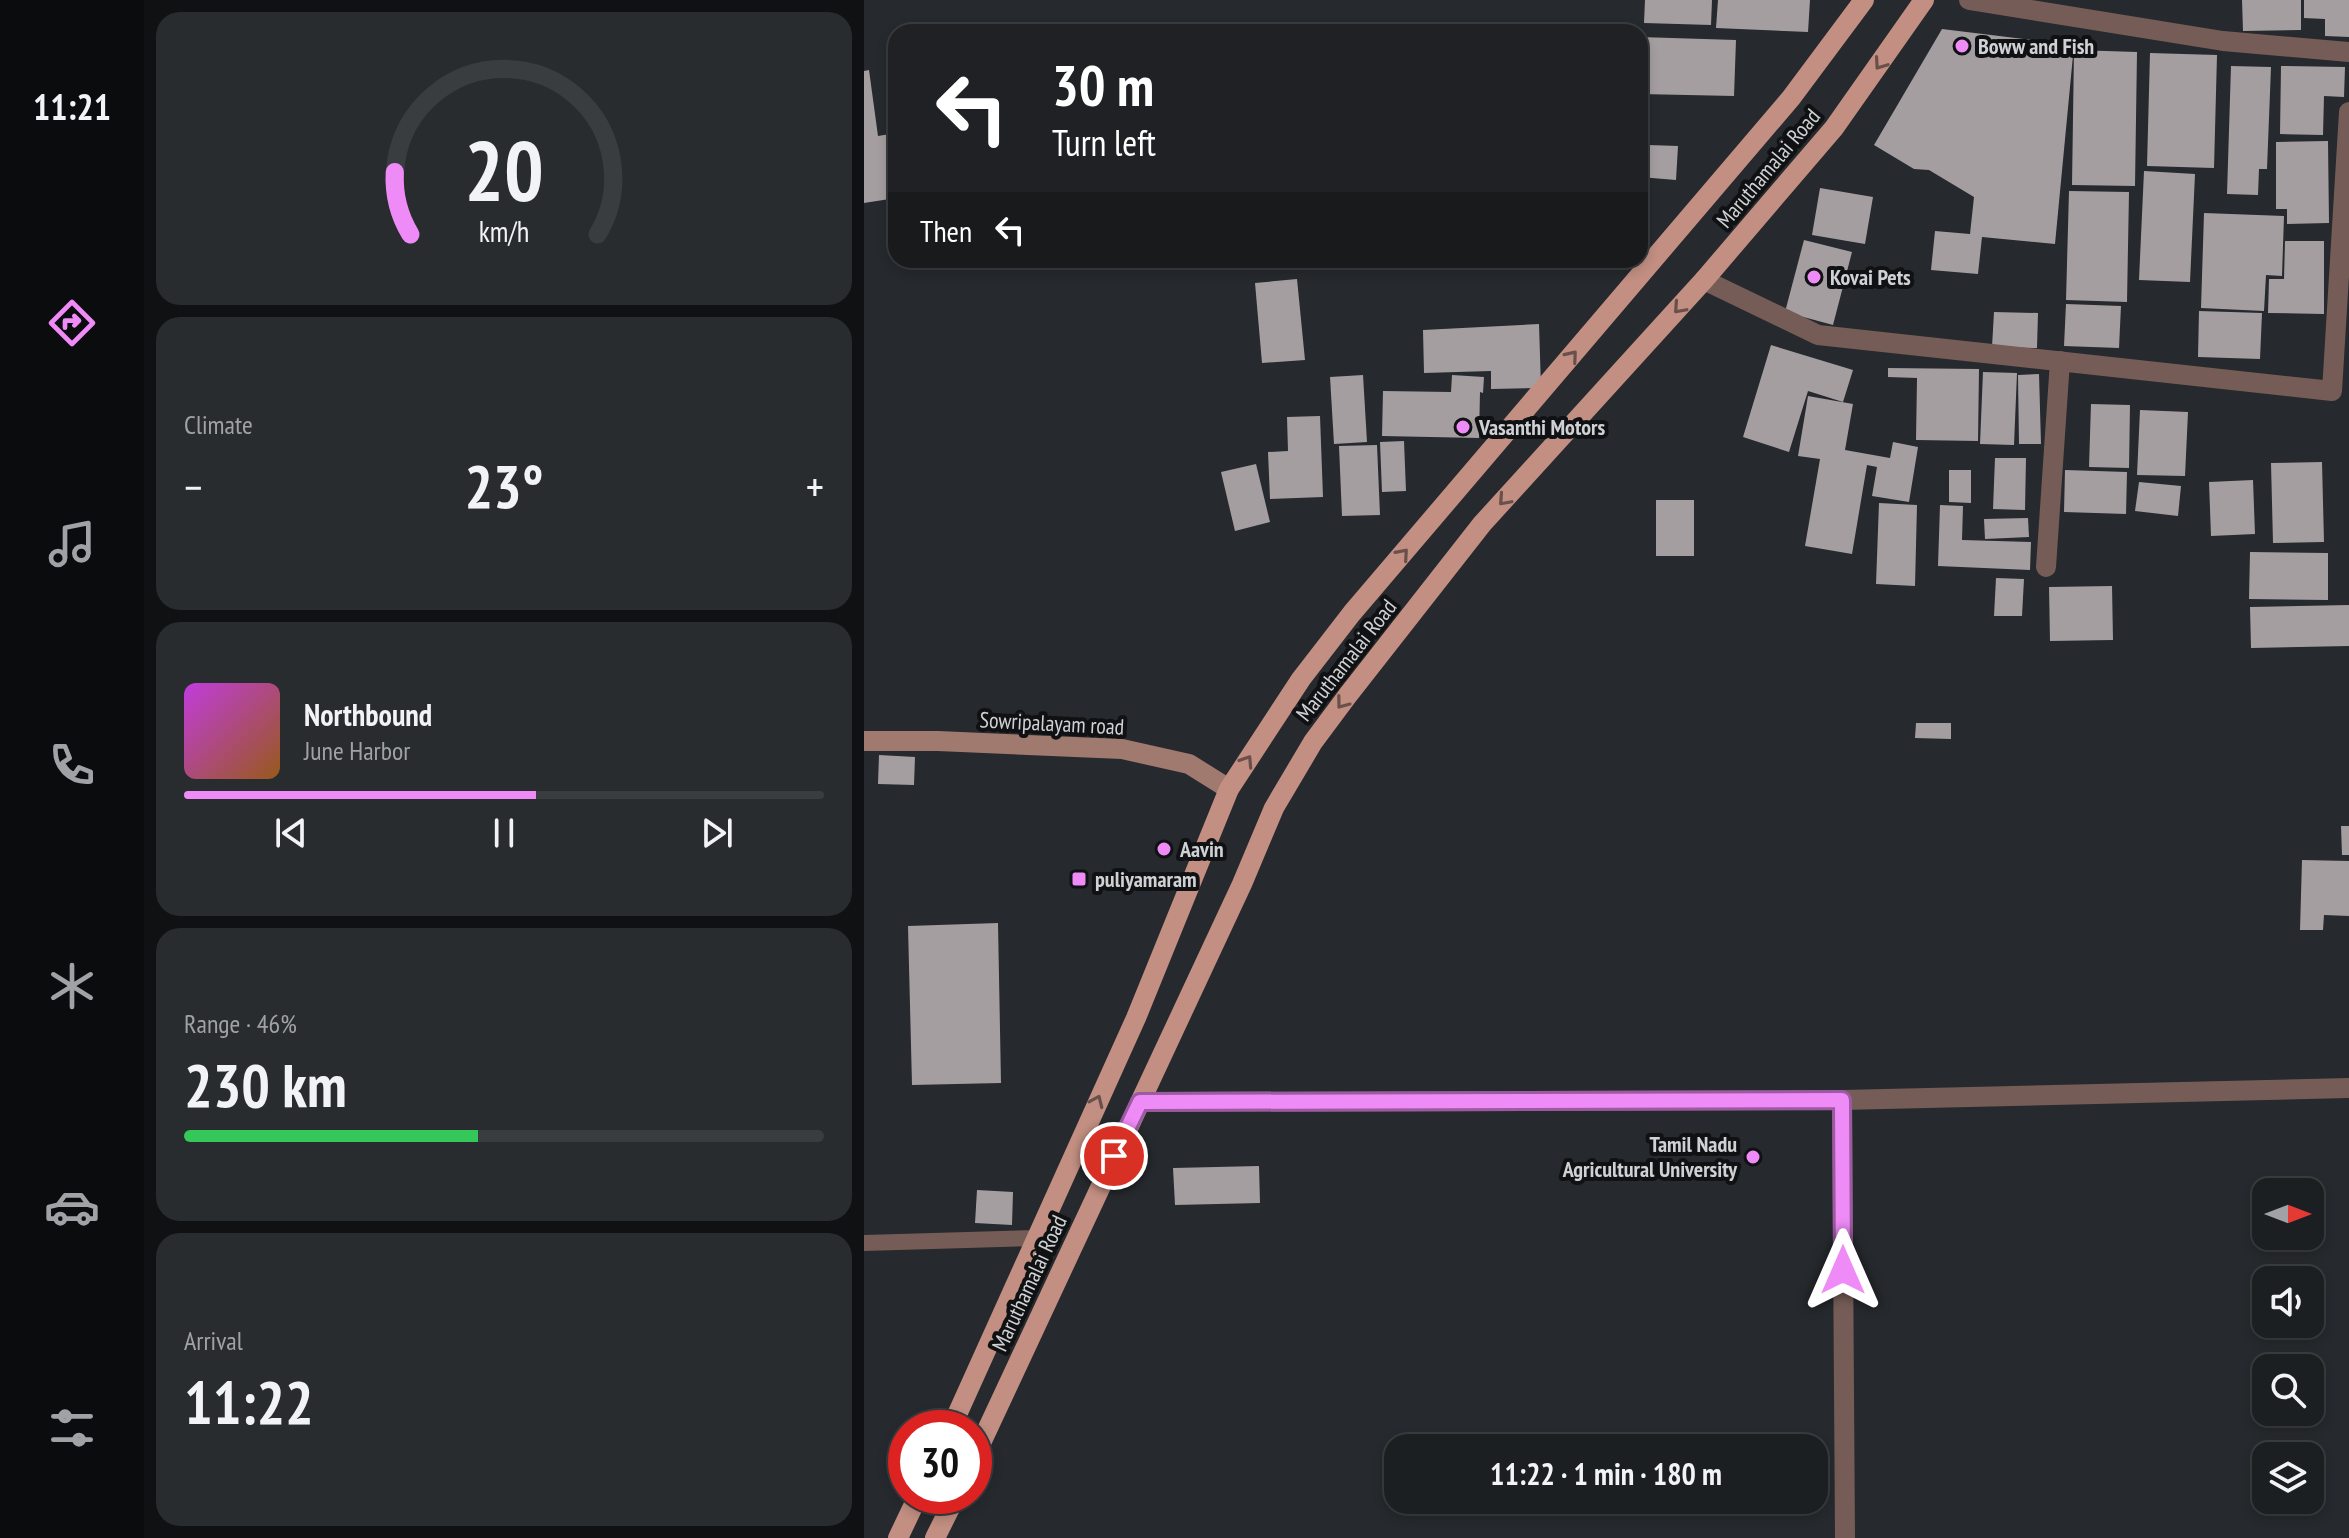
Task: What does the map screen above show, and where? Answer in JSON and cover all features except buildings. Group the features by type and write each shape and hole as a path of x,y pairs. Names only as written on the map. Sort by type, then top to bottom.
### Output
{"main road":[{"name":"Maruthamalai Road","path":"1648,266 1791,98 1864,0"},
{"name":"Maruthamalai Road","path":"992,1419 1242,884 1274,808 1313,742 1482,524 1704,280 1834,128 1924,0"},
{"name":"Maruthamalai Road","path":"959,1410 1136,1018 1229,789 1301,679 1352,613 1646,268"},
{"path":"898,1538 909,1514"},
{"path":"935,1538 947,1514"}],"street":[{"path":"1969,0 2223,41 2349,52"},
{"path":"1704,280 1818,335 2332,391 2349,112"},
{"path":"2046,567 2060,361"},
{"name":"Sowripalayam road","path":"864,741 1122,749 1189,764 1229,789"},
{"path":"1140,1102 1842,1100 2349,1088"},
{"path":"1842,1100 1845,1538"}],"lane":[{"path":"864,1243 1037,1238"}],"place":[{"name":"Boww and Fish","path":"1962,46"},
{"name":"Kovai Pets","path":"1814,277"},
{"name":"Vasanthi Motors","path":"1463,427"},
{"name":"Aavin","path":"1164,849"},
{"name":"puliyamaram","path":"1079,879"},
{"name":"Tamil Nadu Agricultural University","path":"1753,1157"}],"route":[{"path":"1114,1156 1140,1102 1842,1100 1843,1270"}]}
